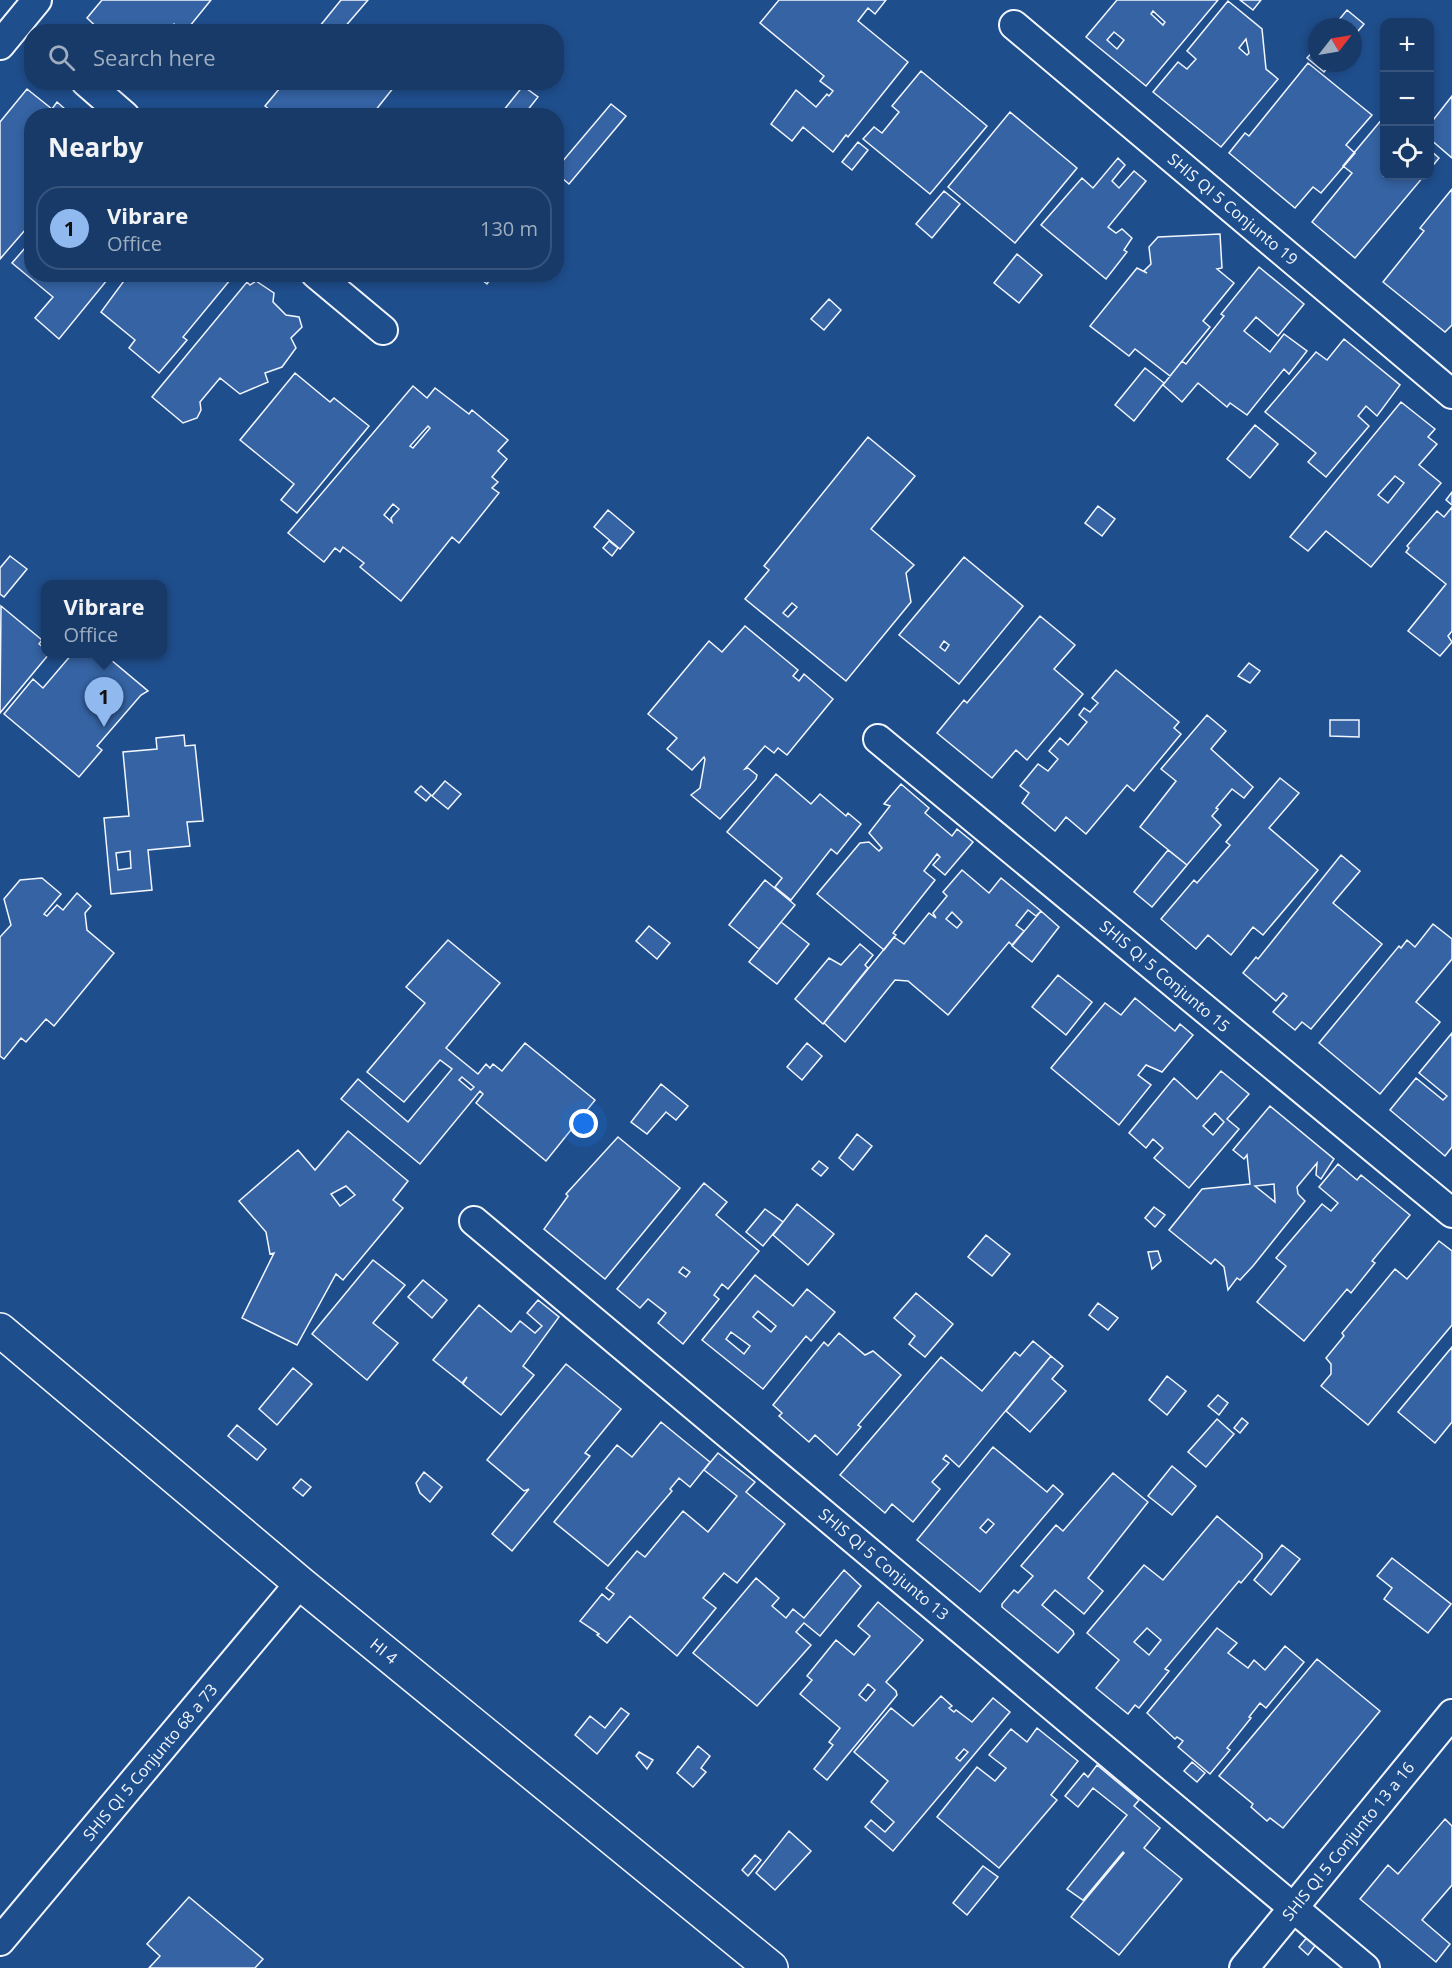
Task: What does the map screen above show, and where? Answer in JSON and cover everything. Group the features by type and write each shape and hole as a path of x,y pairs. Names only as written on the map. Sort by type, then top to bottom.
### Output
{"street":[{"path":"16,36 37,0"},
{"name":"SHIS QI 5 Conjunto 19","path":"1014,25 1452,394"},
{"path":"95,90 116,108"},
{"path":"326,282 383,330"},
{"name":"SHIS QI 5 Conjunto 15","path":"878,739 1452,1213"},
{"name":"SHIS QI 5 Conjunto 13","path":"474,1221 1365,1968"},
{"name":"HI 4","path":"0,1330 300,1583 771,1968"},
{"name":"SHIS QI 5 Conjunto 68 a 73","path":"0,1941 300,1583"},
{"name":"SHIS QI 5 Conjunto 13 a 16","path":"1244,1968 1452,1714"}],"building":[{"path":"102,0 211,0 192,24 93,24 87,18"},
{"path":"341,0 368,0 347,24 322,24"},
{"path":"779,0 886,0 875,14 868,8 858,21 908,62 848,137 846,135 833,152 803,127 792,141 771,124 796,90 816,107 827,94 829,96 833,91 820,81 824,76 760,23"},
{"path":"1117,0 1218,0 1146,86 1086,37","holes":["1153,11 1165,22 1163,25 1151,14","1114,32 1124,40 1117,49 1107,40"]},
{"path":"1240,0 1261,0 1253,10"},
{"path":"1228,1 1262,29 1266,69 1278,79 1221,147 1153,92 1178,62 1187,69 1196,59 1187,51","holes":["1246,39 1249,53 1247,55 1239,48"]},
{"path":"1347,10 1357,18 1340,18"},
{"path":"1308,63 1308,72 1319,72 1372,115 1346,145 1355,153 1321,193 1313,187 1295,208 1229,153 1245,133 1249,136"},
{"path":"921,71 987,126 930,194 863,139 874,127 882,133 899,112 892,106"},
{"path":"26,90 51,108 24,108 24,231 0,259 0,122"},
{"path":"278,90 392,90 377,108 268,108 265,106"},
{"path":"520,90 528,90 538,97 529,108 505,108"},
{"path":"1452,96 1452,158 1434,142 1434,119"},
{"path":"57,102 64,108 53,108"},
{"path":"611,104 626,116 569,184 564,180 564,160"},
{"path":"1010,112 1077,168 1015,243 948,187"},
{"path":"1380,122 1380,180 1421,180 1355,258 1312,222 1352,173 1343,166"},
{"path":"858,142 868,150 852,170 842,162"},
{"path":"1434,154 1439,158 1434,164"},
{"path":"1118,158 1125,165 1112,181 1119,188 1134,171 1146,181 1108,227 1116,233 1122,229 1132,238 1124,250 1127,252 1106,279 1041,225 1082,178 1093,188"},
{"path":"1452,189 1452,325 1445,332 1383,282 1424,231 1420,228"},
{"path":"944,191 960,204 932,238 916,224"},
{"path":"1220,234 1222,268 1217,269 1234,283 1203,321 1210,327 1170,376 1135,349 1129,356 1090,326 1137,268 1147,273 1144,271 1151,264 1149,247 1158,237"},
{"path":"24,249 24,273 12,263"},
{"path":"1017,254 1042,275 1019,303 994,283"},
{"path":"1259,267 1304,304 1278,336 1256,317 1244,331 1270,352 1284,334 1307,351 1289,374 1284,369 1247,415 1230,403 1227,407 1198,383 1182,402 1163,385 1182,361 1186,364 1224,316 1221,314"},
{"path":"35,282 105,282 59,339 35,318 53,297"},
{"path":"123,282 228,282 183,337 187,340 159,373 129,348 135,340 101,312"},
{"path":"247,282 250,285 258,282 274,293 273,302 286,315 299,317 302,327 291,338 296,348 282,367 265,373 268,382 240,394 220,378 200,402 201,410 197,418 183,423 152,397"},
{"path":"829,299 841,310 824,330 811,319"},
{"path":"1344,339 1400,385 1377,416 1366,406 1358,416 1369,426 1326,477 1308,462 1316,453 1265,412 1316,352 1327,360"},
{"path":"1145,368 1164,383 1134,421 1115,405"},
{"path":"295,373 330,402 334,398 369,426 297,513 281,500 294,484 240,440"},
{"path":"413,386 427,398 435,388 469,414 472,410 508,440 498,451 507,459 492,477 498,482 492,488 499,493 459,543 452,537 401,601 360,567 364,563 343,547 340,552 335,548 324,562 288,533","holes":["428,426 430,428 413,448 410,446","393,504 399,509 391,518 392,522 384,515"]},
{"path":"1401,402 1435,429 1428,437 1437,444 1419,465 1441,483 1371,567 1326,531 1308,551 1290,537","holes":["1395,476 1404,483 1388,503 1378,495"]},
{"path":"1255,425 1278,444 1250,478 1227,459"},
{"path":"868,437 915,476 871,529 914,565 906,573 911,602 846,681 745,599 769,570 764,566","holes":["792,603 797,607 788,617 783,613"]},
{"path":"1452,492 1452,505 1446,500"},
{"path":"1098,506 1115,519 1102,536 1085,523"},
{"path":"1452,507 1452,631 1448,636 1452,642 1440,656 1408,631 1446,584 1406,552 1409,548 1407,546 1437,511 1444,517"},
{"path":"608,510 634,532 620,549 594,527"},
{"path":"609,541 618,548 612,556 603,548"},
{"path":"10,556 27,569 4,597 0,594 0,568"},
{"path":"964,557 1023,606 959,684 899,635","holes":["944,641 949,645 945,651 940,647"]},
{"path":"1,606 41,639 39,644 41,658 46,658 0,713"},
{"path":"1040,616 1075,645 1054,669 1083,694 1027,760 1016,750 992,778 937,733 964,700 967,703"},
{"path":"745,626 798,670 793,676 799,681 804,674 833,699 787,755 778,748 774,753 765,746 745,769 748,768 757,775 756,779 720,819 691,795 700,788 704,757 692,770 667,749 677,738 648,714 709,641 722,652"},
{"path":"69,658 110,658 148,691 141,695 97,746 102,750 79,777 4,714 33,679 43,688"},
{"path":"1249,663 1260,671 1250,683 1238,676"},
{"path":"1116,670 1179,722 1174,728 1181,734 1134,791 1127,785 1086,834 1066,817 1055,831 1022,803 1029,793 1020,786 1038,764 1048,771 1058,759 1049,751 1060,738 1068,745 1087,722 1079,715 1084,708 1090,712 1098,703 1092,698"},
{"path":"1207,715 1226,731 1211,749 1253,787 1244,798 1232,789 1212,816 1221,825 1187,865 1140,827 1176,781 1161,769"},
{"path":"1330,720 1359,720 1359,737 1330,736"},
{"path":"184,735 185,746 195,745 203,821 187,822 190,846 148,850 152,890 111,894 104,818 129,816 123,752 157,749 156,738","holes":["130,851 131,868 118,870 116,853"]},
{"path":"776,774 811,804 820,794 846,816 848,813 861,824 837,854 831,849 791,900 775,887 782,878 727,832"},
{"path":"1280,778 1299,793 1269,828 1318,870 1263,935 1253,927 1231,955 1208,935 1196,949 1161,919 1194,880 1197,883 1230,845 1226,842"},
{"path":"445,781 461,794 448,809 432,796"},
{"path":"901,784 929,808 925,813 952,836 957,829 973,842 945,875 933,865 940,857 937,854 924,871 935,880 893,933 896,935 884,950 817,894 860,843 869,842 879,851 882,848 869,833 890,806 884,804"},
{"path":"421,786 431,795 426,801 415,792"},
{"path":"1168,850 1187,865 1152,907 1134,892"},
{"path":"1341,855 1360,871 1333,903 1382,944 1311,1029 1302,1022 1295,1030 1273,1012 1287,996 1283,993 1276,1001 1243,973 1256,957 1258,959"},
{"path":"962,870 989,893 1001,878 1041,911 1036,916 1028,910 1016,925 1024,931 1012,945 1009,942 948,1015 908,981 895,980 845,1042 824,1023 894,937 904,944 929,913 936,918 933,913 947,896 943,892","holes":["952,912 962,922 957,928 946,919"]},
{"path":"42,878 61,894 44,914 47,916 57,905 63,910 77,893 91,906 85,913 87,930 114,953 54,1026 46,1019 26,1042 21,1038 4,1059 0,1056 0,937 11,925 4,899 20,880"},
{"path":"765,880 795,905 759,949 729,925"},
{"path":"1041,911 1059,927 1032,962 1012,946"},
{"path":"781,922 809,944 777,984 749,962"},
{"path":"1433,924 1452,939 1452,959 1416,1002 1440,1022 1380,1094 1319,1043 1399,946 1401,948 1407,940 1415,947"},
{"path":"649,926 670,943 657,959 636,941"},
{"path":"448,940 500,983 446,1048 478,1074 486,1064 490,1068 493,1064 502,1071 525,1043 595,1100 546,1161 476,1103 483,1094 480,1091 420,1164 341,1099 358,1079 408,1122 452,1069 440,1060 404,1102 367,1072 425,1003 406,987","holes":["462,1077 474,1087 471,1090 459,1080"]},
{"path":"860,944 873,955 865,965 868,968 823,1024 795,999 829,958 841,965"},
{"path":"1058,975 1092,1002 1066,1035 1032,1007"},
{"path":"1135,998 1175,1031 1180,1024 1193,1035 1162,1072 1146,1065 1138,1075 1151,1085 1119,1125 1051,1068 1105,1003 1121,1015"},
{"path":"1452,1033 1452,1147 1445,1156 1390,1110 1416,1078 1443,1100 1447,1096 1419,1073"},
{"path":"807,1043 822,1056 802,1080 787,1067"},
{"path":"1221,1071 1249,1094 1227,1119 1239,1129 1189,1188 1154,1158 1163,1148 1153,1139 1146,1148 1129,1133 1174,1078 1197,1099","holes":["1215,1113 1224,1122 1213,1135 1203,1126"]},
{"path":"661,1084 688,1106 676,1120 666,1112 647,1134 631,1122"},
{"path":"1270,1106 1334,1159 1321,1179 1316,1175 1317,1163 1297,1187 1298,1194 1305,1201 1253,1266 1240,1280 1237,1278 1228,1290 1224,1267 1215,1259 1211,1264 1169,1230 1202,1189 1250,1184 1247,1155 1244,1159 1233,1150","holes":["1274,1184 1275,1202 1255,1186"]},
{"path":"348,1131 408,1181 393,1200 403,1208 343,1280 336,1274 297,1345 242,1318 274,1253 270,1254 266,1232 239,1201 298,1150 315,1170","holes":["346,1186 355,1195 340,1206 331,1194"]},
{"path":"857,1134 872,1146 853,1170 839,1158"},
{"path":"618,1137 680,1188 605,1279 544,1229 568,1196 566,1194"},
{"path":"819,1161 828,1168 821,1176 812,1169"},
{"path":"1338,1164 1357,1180 1361,1175 1410,1215 1372,1261 1375,1263 1351,1293 1347,1289 1304,1341 1257,1302 1286,1266 1276,1258 1322,1204 1331,1211 1338,1203 1319,1187"},
{"path":"704,1183 727,1202 716,1215 759,1251 728,1289 722,1284 714,1295 719,1299 683,1344 658,1323 666,1313 648,1299 640,1308 617,1289","holes":["683,1267 690,1272 686,1277 679,1272"]},
{"path":"797,1204 834,1234 808,1265 773,1235"},
{"path":"1154,1207 1165,1215 1155,1227 1145,1218"},
{"path":"765,1209 783,1222 763,1246 746,1232"},
{"path":"986,1235 1010,1254 992,1276 968,1257"},
{"path":"1439,1241 1452,1251 1452,1325 1368,1425 1321,1386 1331,1374 1331,1364 1326,1358 1344,1336 1342,1333 1395,1269 1407,1279"},
{"path":"1158,1251 1161,1261 1152,1269 1148,1252"},
{"path":"373,1260 405,1285 373,1323 398,1343 367,1380 312,1334"},
{"path":"755,1275 793,1306 807,1289 835,1312 811,1341 806,1336 763,1389 702,1340","holes":["758,1311 776,1326 771,1332 753,1317","731,1332 750,1346 744,1354 726,1339"]},
{"path":"423,1280 447,1300 432,1318 408,1297"},
{"path":"916,1293 953,1324 925,1357 909,1344 915,1336 894,1318"},
{"path":"538,1300 559,1317 523,1366 534,1375 501,1415 463,1384 467,1377 462,1383 433,1360 479,1305 511,1332 520,1321 535,1333 542,1326 527,1313"},
{"path":"1098,1303 1118,1318 1108,1330 1089,1315"},
{"path":"839,1333 865,1355 873,1351 901,1375 858,1425 861,1427 837,1455 815,1435 809,1442 779,1416 782,1413 773,1405 824,1342 828,1346"},
{"path":"1033,1341 1051,1356 959,1467 946,1455 943,1459 949,1463 932,1482 940,1489 913,1522 892,1504 885,1513 840,1475 941,1357 982,1391 1015,1352 1020,1356"},
{"path":"1452,1347 1452,1422 1435,1443 1398,1412"},
{"path":"1051,1356 1063,1366 1052,1379 1066,1391 1030,1432 1006,1411"},
{"path":"566,1364 621,1409 585,1453 590,1456 512,1551 492,1534 529,1489 524,1491 487,1460"},
{"path":"293,1368 312,1384 277,1425 259,1409"},
{"path":"1167,1376 1186,1391 1167,1415 1149,1400"},
{"path":"1218,1395 1228,1403 1219,1415 1208,1406"},
{"path":"1242,1418 1248,1423 1240,1433 1234,1428"},
{"path":"1217,1419 1234,1434 1206,1467 1188,1452"},
{"path":"661,1422 710,1462 690,1487 679,1478 670,1489 672,1491 608,1566 554,1522 617,1445 632,1457"},
{"path":"237,1425 266,1449 257,1460 228,1436"},
{"path":"993,1447 1047,1492 1053,1485 1063,1494 980,1592 917,1540","holes":["988,1519 994,1524 986,1533 980,1528"]},
{"path":"718,1453 755,1482 746,1492 785,1524 737,1583 724,1573 703,1598 716,1608 677,1656 630,1616 607,1643 597,1635 599,1634 580,1621 602,1594 609,1600 614,1594 606,1588 637,1551 645,1557 683,1511 708,1532 737,1496 704,1470"},
{"path":"1172,1466 1196,1486 1172,1515 1148,1496"},
{"path":"424,1472 442,1487 430,1502 420,1493 416,1483"},
{"path":"1113,1473 1148,1502 1088,1578 1103,1591 1084,1614 1055,1590 1042,1605 1074,1634 1058,1653 1002,1607 1002,1604 1014,1590 1018,1593 1033,1576 1021,1566 1056,1525 1063,1531"},
{"path":"301,1479 311,1487 303,1496 293,1488"},
{"path":"1217,1516 1262,1554 1262,1558 1241,1583 1239,1581 1165,1669 1169,1671 1139,1708 1135,1705 1128,1714 1096,1688 1119,1660 1087,1633 1144,1565 1163,1580","holes":["1147,1628 1161,1640 1149,1655 1134,1642"]},
{"path":"1282,1545 1300,1559 1271,1595 1254,1580"},
{"path":"1392,1558 1451,1604 1428,1633 1384,1599 1392,1588 1377,1576"},
{"path":"844,1570 861,1586 820,1636 804,1623 796,1632 811,1645 757,1706 693,1653 756,1578 779,1598 772,1606 786,1618 793,1609 804,1618"},
{"path":"878,1602 923,1640 886,1682 896,1691 897,1695 827,1780 814,1769 833,1745 829,1742 840,1728 800,1694 812,1680 807,1676 836,1640 854,1655 870,1636 858,1626","holes":["868,1684 875,1690 866,1701 859,1695"]},
{"path":"1217,1628 1237,1643 1228,1653 1248,1668 1254,1660 1265,1670 1285,1646 1304,1662 1266,1708 1260,1703 1227,1748 1230,1750 1210,1774 1178,1747 1183,1741 1177,1737 1175,1739 1147,1713"},
{"path":"1317,1659 1380,1711 1283,1828 1270,1818 1267,1821 1251,1807 1253,1804 1219,1776"},
{"path":"941,1696 952,1706 949,1708 954,1712 956,1710 972,1722 993,1698 1010,1712 893,1851 865,1827 871,1820 885,1832 894,1822 871,1802 888,1781 854,1752 891,1708 913,1726","holes":["964,1749 968,1752 960,1761 956,1758"]},
{"path":"621,1708 629,1714 597,1754 575,1735 590,1716 605,1728"},
{"path":"1037,1728 1078,1761 1051,1795 1057,1800 999,1868 937,1817 977,1767 995,1781 1006,1768 989,1755 1011,1729 1027,1742"},
{"path":"698,1746 710,1756 701,1768 706,1772 693,1787 677,1773"},
{"path":"639,1752 653,1760 647,1769 636,1756"},
{"path":"1192,1762 1205,1773 1197,1782 1184,1771"},
{"path":"1097,1765 1139,1800 1134,1806 1160,1828 1144,1848 1182,1879 1119,1955 1071,1917 1084,1901 1067,1889 1127,1815 1093,1788 1078,1807 1065,1796 1084,1773 1088,1777","holes":["1123,1852 1124,1853 1085,1900"]},
{"path":"1445,1819 1452,1826 1452,1885 1422,1920 1450,1944 1436,1962 1360,1899 1388,1865 1398,1874"},
{"path":"789,1831 811,1851 775,1890 756,1873"},
{"path":"755,1855 761,1860 748,1876 742,1870"},
{"path":"983,1866 998,1877 967,1915 953,1903"},
{"path":"189,1897 263,1959 255,1968 149,1968 160,1956 147,1944"},
{"path":"1309,1935 1318,1942 1308,1955 1299,1947"}],"place":[{"name":"Vibrare","path":"104,727"}]}
